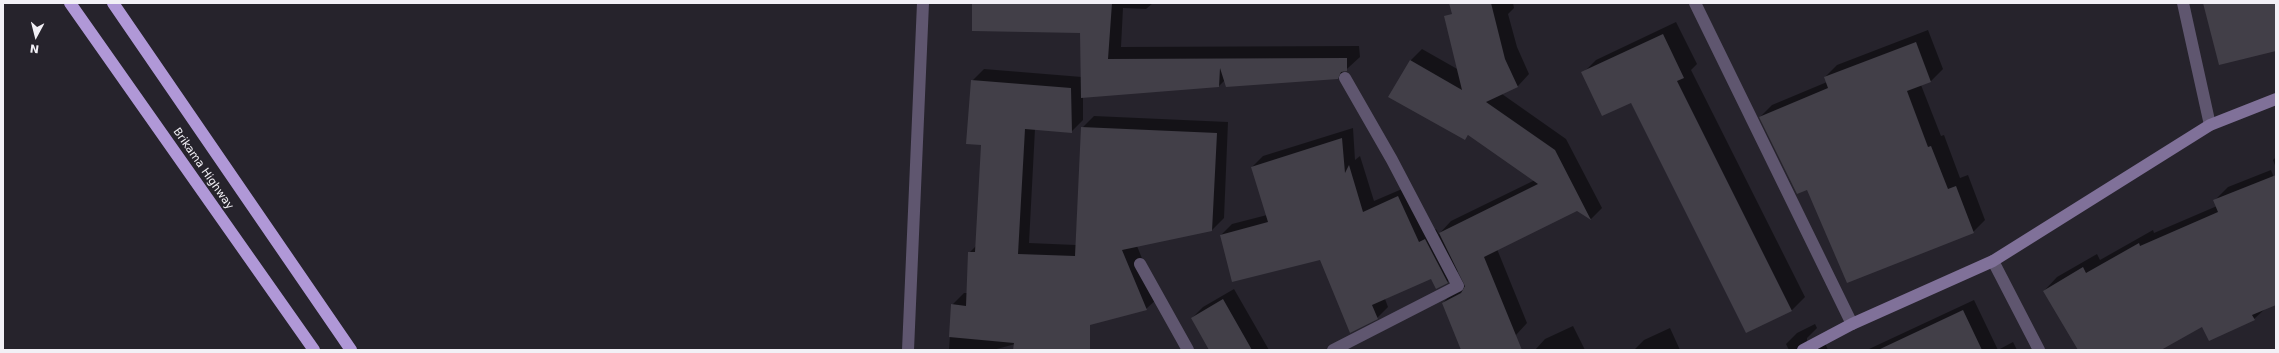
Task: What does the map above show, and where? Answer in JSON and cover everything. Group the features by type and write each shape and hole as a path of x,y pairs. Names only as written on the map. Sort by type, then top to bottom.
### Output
{"highway":[{"name":"Brikama Highway","path":"70,3 314,350"},
{"name":"Brikama Highway","path":"113,3 351,350"}],"street":[{"path":"908,350 923,3"},
{"path":"1694,3 1852,324"},
{"path":"2183,3 2210,125"},
{"path":"1333,350 1458,286 1392,160 1345,78"},
{"path":"1803,350 1852,324 1993,261 2210,125 2276,99"},
{"path":"1993,261 2039,350"},
{"path":"1140,264 1188,350"}],"building":[{"path":"972,3 1112,3 1108,59 1347,58 1347,71 1341,72 1338,79 1226,87 1220,68 1219,87 1081,98 1080,33 972,31"},
{"path":"1449,3 1491,3 1505,59 1518,87 1486,102 1555,150 1591,220 1577,211 1484,257 1522,350 1461,350 1442,303 1461,293 1465,286 1439,233 1538,184 1468,135 1465,140 1388,97 1410,60 1462,90 1444,16 1452,14"},
{"path":"2203,3 2276,3 2276,51 2219,65"},
{"path":"1663,34 1684,78 1677,81 1792,311 1746,333 1631,103 1602,116 1581,72"},
{"path":"1916,42 1931,82 1907,91 1928,147 1931,146 1948,189 1956,186 1974,233 1847,283 1807,190 1797,194 1759,117 1828,88 1824,77"},
{"path":"971,80 1071,88 1072,133 1025,129 1018,254 1075,256 1081,127 1217,133 1212,231 1122,250 1147,310 1090,325 1090,350 1013,350 1014,343 949,337 951,304 966,306 968,252 975,252 981,145 966,144"},
{"path":"1342,138 1345,173 1349,165 1363,212 1398,196 1419,242 1425,239 1448,283 1436,289 1431,279 1372,305 1378,319 1350,333 1320,260 1232,282 1220,235 1268,222 1251,167"},
{"path":"2276,175 2276,305 2252,315 2255,320 2209,341 2202,327 2161,350 2078,350 2043,291 2083,267 2086,273 2139,243 2140,246 2218,212 2213,200"},
{"path":"1223,299 1252,350 1209,350 1191,318"},
{"path":"1963,310 1982,350 1878,350"}]}
